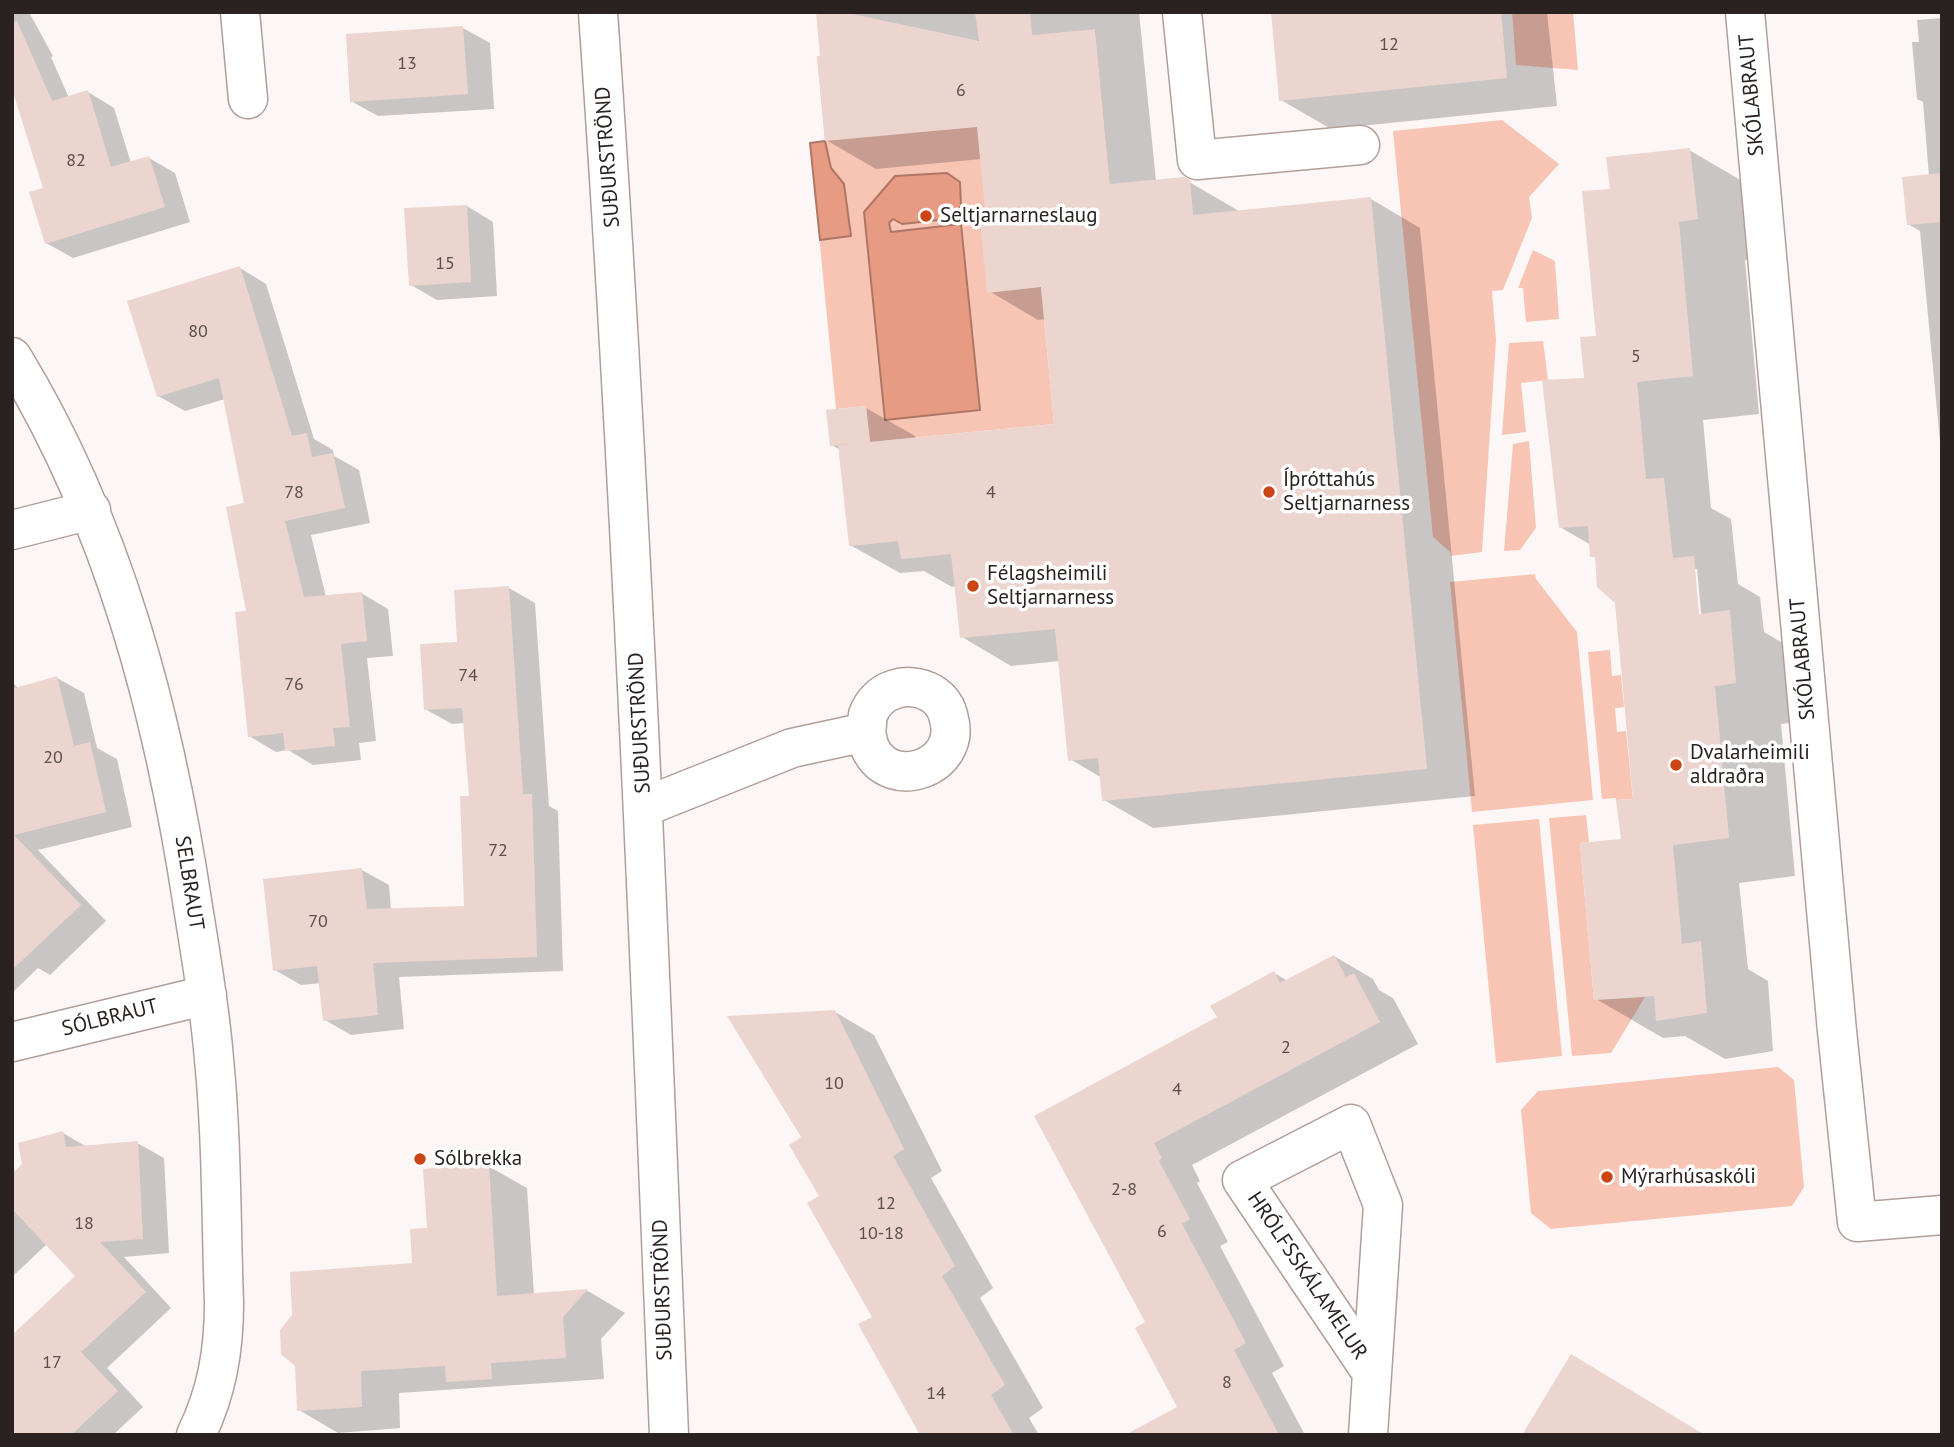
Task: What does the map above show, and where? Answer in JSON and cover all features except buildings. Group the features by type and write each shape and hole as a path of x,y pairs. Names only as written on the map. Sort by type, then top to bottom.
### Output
{"street":[{"path":"240,12 248,99"},
{"name":"SUÐURSTRÖND","path":"597,12 617,280 644,807 669,1435"},
{"path":"1182,12 1197,160 1360,145"},
{"name":"SKÓLABRAUT","path":"1745,12 1837,1031 1857,1222 1942,1215"},
{"name":"SELBRAUT","path":"12,357 41,404 91,510 126,607 163,740 185,852 215,1061 224,1339 219,1374 209,1409 196,1435"},
{"path":"12,530 91,510"},
{"path":"644,807 792,748 866,732"},
{"name":"SÓLBRAUT","path":"12,1042 207,995"},
{"name":"HRÓLFSSKÁLAMELUR","path":"1368,1435 1383,1205 1351,1124 1242,1180 1372,1373"}],"shaded area":[{"path":"1512,12 1573,12 1578,70 1516,65"},
{"name":"Seltjarnarneslaug","path":"1095,29 1110,184 1032,192 1054,424 870,442 866,406 836,409 810,143 825,141 817,56"},
{"path":"1502,120 1559,164 1529,197 1532,218 1503,290 1492,291 1496,340 1482,552 1451,556 1433,537 1393,131"},
{"path":"825,141 831,168 844,184 851,236 820,240 810,143"},
{"path":"947,173 960,182 961,206 949,219 902,224 893,219 889,223 891,232 961,224 980,410 885,420 864,212 895,176"},
{"path":"1533,250 1555,261 1559,319 1526,322 1523,288 1518,288"},
{"path":"1543,341 1548,380 1521,383 1526,432 1502,435 1509,343"},
{"path":"1529,441 1536,528 1520,550 1504,551 1513,444"},
{"path":"1535,574 1536,579 1577,632 1593,800 1472,812 1450,582"},
{"path":"1610,650 1612,676 1621,675 1624,707 1615,708 1617,732 1626,731 1633,799 1602,799 1588,652"},
{"path":"1586,815 1589,842 1580,843 1594,1000 1645,997 1611,1053 1572,1056 1549,818"},
{"path":"1539,819 1562,1056 1496,1063 1473,825"},
{"path":"1778,1067 1794,1080 1804,1187 1792,1206 1551,1229 1531,1213 1521,1110 1538,1091"}],"place":[{"name":"Seltjarnarneslaug","path":"926,216"},
{"name":"Íþróttahús Seltjarnarness","path":"1269,492"},
{"name":"Félagsheimili Seltjarnarness","path":"973,586"},
{"name":"Dvalarheimili aldraðra","path":"1676,765"},
{"name":"Sólbrekka","path":"420,1159"},
{"name":"Mýrarhúsaskóli","path":"1607,1177"}]}
